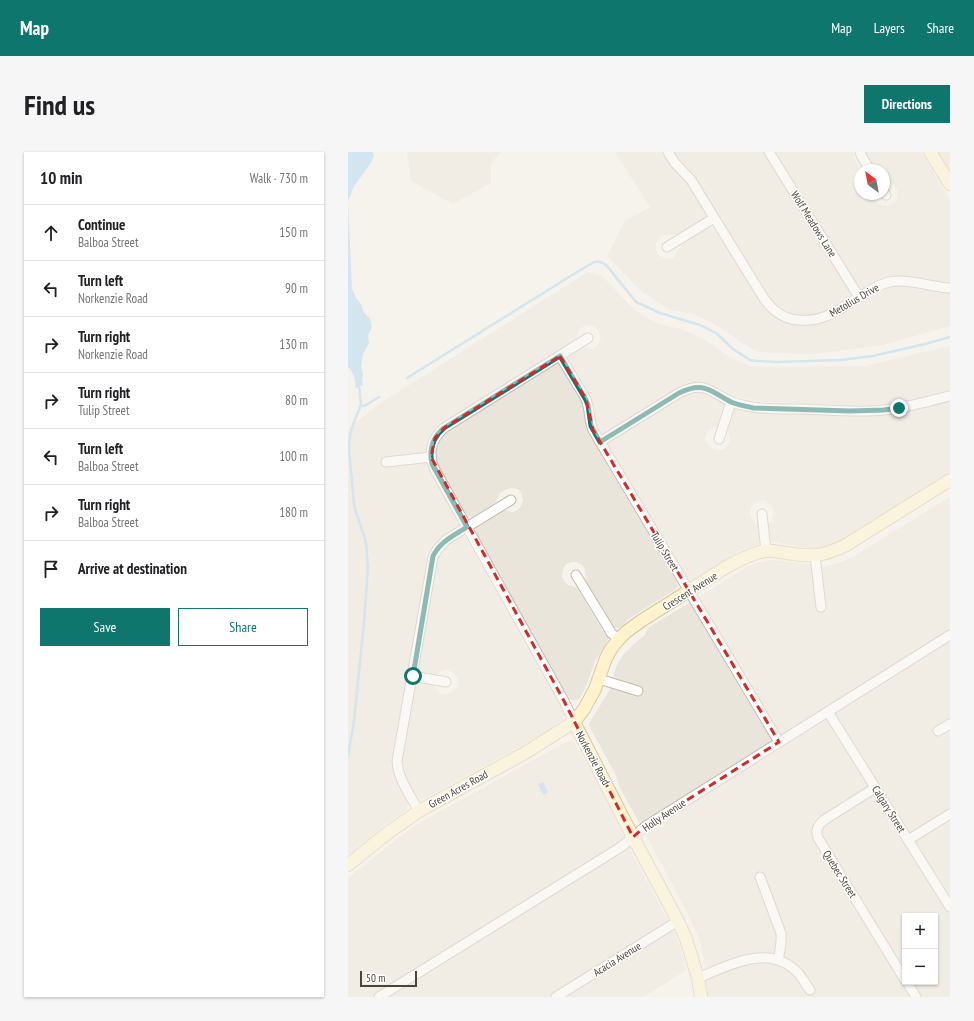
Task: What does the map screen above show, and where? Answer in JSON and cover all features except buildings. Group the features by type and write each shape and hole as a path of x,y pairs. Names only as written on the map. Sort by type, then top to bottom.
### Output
{"street":[{"name":"Metolius Drive","path":"668,152 675,163 691,180 763,298 771,308 782,315 793,320 817,320 828,316 876,286 889,282 903,282 950,288"},
{"name":"Wolf Meadows Lane","path":"769,152 859,297"},
{"path":"860,152 866,164"},
{"path":"930,152 950,184"},
{"path":"667,247 714,218"},
{"path":"386,462 431,457 431,448 435,438 444,428 588,338"},
{"name":"Tulip Street","path":"560,356 586,400 591,426 600,442 779,742"},
{"path":"600,442 679,393 694,387 708,389 731,402 753,408 870,411 899,408 950,396"},
{"path":"719,438 731,402"},
{"name":"Norkenzie Road","path":"431,457 434,468 564,701 633,837 678,921 686,939 698,978 701,997"},
{"name":"Crescent Avenue","path":"574,722 584,709 595,689 606,658 611,649 626,632 640,621 743,558 766,551 815,556 834,551 950,480"},
{"path":"419,811 402,781 398,766 398,755 433,556 441,545 511,500"},
{"path":"762,514 766,551"},
{"path":"815,556 821,607"},
{"path":"576,575 608,629 619,639"},
{"name":"Holly Avenue","path":"379,997 621,847 646,826 950,635"},
{"path":"413,676 446,682"},
{"path":"599,679 638,691"},
{"name":"Calgary Street","path":"828,712 950,907"},
{"name":"Green Acres Road","path":"348,864 419,811 525,753 574,722"},
{"path":"938,731 950,724"},
{"name":"Quebec Street","path":"875,788 824,820 818,826 817,835 902,974"},
{"path":"908,840 950,814"},
{"path":"760,877 781,933 781,947 778,960"},
{"name":"Acacia Avenue","path":"556,997 678,921"},
{"path":"698,978 731,965 752,958 761,957 778,960 795,970 810,990"},
{"name":"Quebec Street","path":"908,985 916,997"}],"highlighted area":[{"path":"560,356 586,399 593,430 779,742 646,826 633,837 564,701 431,457 435,438 444,428"}],"shaded area":[{"path":"407,152 501,152 491,163 491,183 453,204 411,181"},
{"path":"615,152 663,152 673,168 684,178 705,213 705,217 701,220 675,235 661,236 656,243 656,250 658,254 668,259 673,258 682,244 689,238 708,227 715,229 763,305 780,319 802,325 829,321 879,291 899,285 950,292 950,326 883,345 812,354 758,352 711,322 691,313 671,310 642,292 607,256 625,221 650,207"},
{"path":"673,152 764,152 847,287 850,293 849,297 824,313 815,315 803,316 781,309 767,295 699,184 682,165"},
{"path":"774,152 853,152 857,164 854,164 854,200 875,200 881,205 888,206 897,200 898,193 896,187 890,183 890,164 872,164 866,152 921,152 950,200 950,282 898,276 887,277 865,288 860,288"},
{"path":"937,152 950,152 950,172"},
{"path":"588,272 602,276 636,311 656,323 684,330 707,341 731,358 750,366 865,366 950,346 950,391 902,402 876,405 850,405 769,402 744,399 727,394 709,385 699,383 687,384 605,433 601,433 597,429 594,419 592,400 568,357 580,348 593,349 598,345 601,339 599,332 595,327 589,325 584,326 579,330 576,339 571,343 444,422 432,434 428,444 428,462 459,525 457,528 442,537 430,552 398,725 393,756 393,767 396,779 408,804 405,811 348,855 348,429 376,406"},
{"path":"558,363 563,367 583,402 588,431 678,586 676,589 630,618 622,626 614,628 586,584 585,570 582,565 576,562 566,564 563,569 562,576 564,581 568,585 577,588 608,639 595,661 585,689 580,698 576,700 566,697 476,533 475,528 478,525 503,510 514,512 520,508 523,501 521,492 517,489 511,488 505,490 500,493 496,502 472,518 468,517 436,461 436,451 440,439 447,432 554,364"},
{"path":"695,392 704,393 723,402 724,405 718,425 710,429 706,434 705,439 711,448 717,450 727,447 730,442 730,436 727,430 728,425 733,411 740,408 763,412 823,414 950,400 950,472 842,540 828,546 815,549 769,541 768,524 772,520 774,511 769,503 764,500 758,501 753,504 750,510 750,515 759,526 761,539 759,544 740,551 691,580 687,579 608,445 613,439 679,398 686,394"},
{"path":"950,497 950,997 708,997 705,983 704,960 700,941 687,912 620,788 615,773 589,726 590,722 609,691 616,667 622,656 645,635 648,628 750,565 773,560 826,566 841,562 854,556"},
{"path":"461,535 464,535 466,538 543,676 564,710 565,715 562,720 543,734 424,799 420,799 417,797 406,779 402,769 401,758 415,684 419,681 431,683 439,692 442,694 447,694 457,688 459,683 457,677 448,670 443,670 433,676 420,673 417,668 436,563 441,551"},
{"path":"568,741 574,742 597,782 631,851 676,936 686,970 644,997 348,997 348,878 419,823"}],"water":[{"path":"348,152 373,152 374,156 371,163 354,186 348,201"},
{"path":"348,201 352,289 356,298 361,304 364,313 370,318 372,327 368,335 369,343 363,354 361,366 363,385 355,388 354,377 348,367"},
{"path":"543,782 548,792 543,795 538,784"}],"waterway":[{"path":"407,378 594,262 599,262 607,266 636,302 660,313 700,325 716,333 733,349 750,360 777,362 841,360 873,356 950,337"},
{"path":"359,386 361,405 366,405 379,397"},
{"path":"348,756 354,721 368,568 366,542 354,503 349,450 351,432 361,405"}],"route":[{"path":"413,676 433,556 446,540 467,527 432,464 431,448 435,438 444,428 560,356 586,400 590,423 600,442 679,393 694,387 714,391 731,402 753,408 850,411 899,408"}]}
